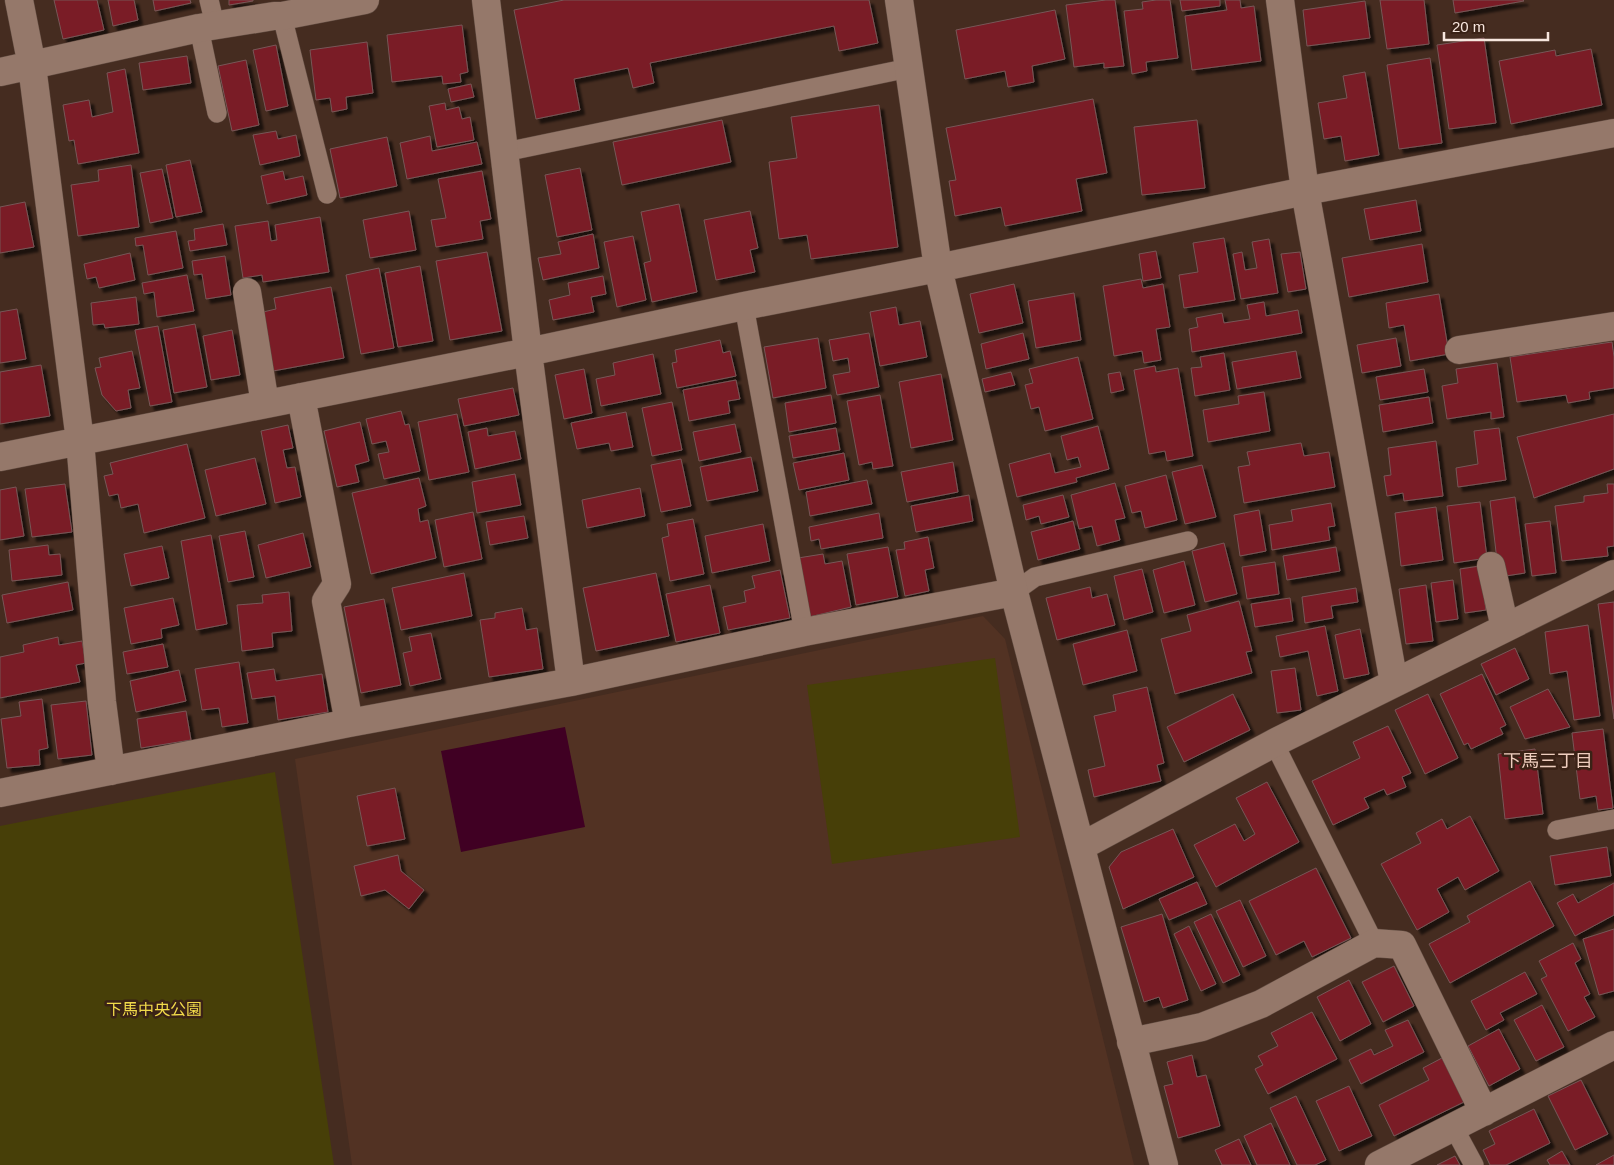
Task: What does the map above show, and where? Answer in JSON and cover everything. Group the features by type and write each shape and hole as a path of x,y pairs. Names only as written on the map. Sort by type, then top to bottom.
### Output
{"street":[{"path":"19,0 32,66 80,441 101,682 111,771"},
{"path":"0,72 32,66 208,18 282,16 364,0"},
{"path":"486,0 528,352 571,682"},
{"path":"899,0 938,268 1014,592 1164,1165"},
{"path":"1280,0 1305,191 1394,683"},
{"path":"0,457 528,352 1305,191 1614,133"},
{"path":"247,292 265,404"},
{"path":"1459,350 1614,326"},
{"path":"301,397 337,584 326,601 349,723"},
{"path":"1491,566 1505,628"},
{"path":"1082,846 1274,743 1614,574"},
{"path":"0,793 213,752 349,723 571,682 804,632 1014,592"},
{"path":"1131,1042 1202,1027 1261,1004 1374,943 1402,945 1484,1112"},
{"path":"1379,1165 1614,1046"}],"lane":[{"path":"282,16 328,194"},
{"path":"208,18 217,113"},
{"path":"505,152 909,68"},
{"path":"744,306 804,632"},
{"path":"1014,592 1036,577 1188,541"},
{"path":"1274,743 1374,943"},
{"path":"1557,830 1614,819"},
{"path":"1454,1128 1474,1165"}],"shaded area":[{"path":"983,616 1005,639 1134,1165 352,1165 295,759"},
{"path":"565,727 585,827 461,852 441,751"}],"green space":[{"path":"995,658 1020,837 832,864 807,685"},
{"name":"下馬中央公園","path":"275,772 334,1165 0,1165 0,826"}],"building":[{"path":"54,0 97,0 104,30 63,39"},
{"path":"108,0 134,0 138,20 113,26"},
{"path":"153,0 190,0 191,3 155,11"},
{"path":"229,0 253,0 253,1 229,5"},
{"path":"564,0 869,0 878,43 839,51 834,26 650,63 654,83 633,88 628,68 574,79 580,110 536,119 514,10"},
{"path":"1115,0 1124,66 1104,68 1104,63 1074,67 1066,5"},
{"path":"1170,0 1178,58 1146,62 1147,71 1132,74 1124,11 1143,9 1142,2"},
{"path":"1180,0 1220,0 1220,6 1182,11"},
{"path":"1225,0 1240,0 1241,8 1254,6 1261,61 1192,70 1185,16 1227,10"},
{"path":"1380,0 1424,0 1429,44 1387,49"},
{"path":"1453,0 1523,0 1524,1 1455,13"},
{"path":"1365,1 1370,38 1307,46 1303,10"},
{"path":"1055,10 1065,59 1032,66 1034,82 1008,87 1005,71 965,79 956,30"},
{"path":"462,25 468,72 460,74 461,82 443,84 442,76 392,82 387,35"},
{"path":"1484,38 1496,123 1449,129 1437,45"},
{"path":"367,42 373,93 346,97 347,109 332,112 330,98 316,100 310,50"},
{"path":"276,45 288,106 266,111 253,50"},
{"path":"1591,49 1602,105 1511,124 1499,61 1555,50 1556,56"},
{"path":"187,56 191,83 143,90 139,63"},
{"path":"1430,58 1442,143 1399,149 1387,65"},
{"path":"246,60 259,125 232,131 218,66"},
{"path":"125,69 139,153 78,164 74,140 69,141 63,105 89,100 92,117 113,112 107,73"},
{"path":"1365,72 1379,155 1345,161 1341,136 1324,139 1318,103 1347,98 1343,76"},
{"path":"471,84 474,97 451,102 448,89"},
{"path":"1093,99 1107,173 1076,179 1082,211 1005,226 1001,207 955,216 949,181 956,180 946,128"},
{"path":"445,103 446,110 459,107 462,119 470,117 474,140 437,147 429,106"},
{"path":"879,105 898,247 811,259 807,235 779,239 769,162 797,158 791,117"},
{"path":"722,120 731,162 622,185 613,142"},
{"path":"1197,120 1205,188 1142,195 1134,127"},
{"path":"276,131 278,139 296,135 300,156 260,165 253,135"},
{"path":"430,136 432,151 477,142 482,164 407,179 400,143"},
{"path":"387,137 397,186 340,198 330,149"},
{"path":"190,160 202,212 176,217 166,165"},
{"path":"131,165 139,227 78,236 71,185 99,181 98,170"},
{"path":"580,168 592,230 557,237 545,175"},
{"path":"162,169 173,218 150,223 140,173"},
{"path":"283,171 285,180 303,176 307,195 267,204 261,176"},
{"path":"482,171 491,219 480,221 483,239 436,247 431,220 446,218 438,179"},
{"path":"1416,200 1421,231 1370,240 1364,209"},
{"path":"25,202 34,247 0,253 0,207"},
{"path":"679,204 697,292 652,302 644,263 651,261 641,212"},
{"path":"409,211 416,250 370,258 363,220"},
{"path":"750,211 758,248 750,250 755,272 716,280 704,220"},
{"path":"320,217 329,272 263,282 262,275 243,278 235,226 268,221 271,241 277,240 275,225"},
{"path":"223,224 227,245 190,251 188,241 195,240 194,229"},
{"path":"176,231 183,268 148,275 143,245 136,246 135,238"},
{"path":"593,234 599,268 543,280 538,258 561,254 558,242"},
{"path":"633,236 646,300 617,307 604,242"},
{"path":"1224,238 1235,300 1184,308 1179,275 1198,272 1193,243"},
{"path":"1269,239 1278,293 1241,299 1233,254 1242,252 1245,270 1257,268 1252,242"},
{"path":"1422,244 1428,282 1349,297 1342,258"},
{"path":"1156,251 1161,278 1143,281 1139,254"},
{"path":"487,252 502,331 450,340 436,261"},
{"path":"1300,252 1306,289 1288,292 1281,254"},
{"path":"130,253 135,280 99,288 96,277 87,279 84,264"},
{"path":"225,256 231,295 206,299 202,274 194,275 192,261"},
{"path":"420,266 433,341 398,347 385,273"},
{"path":"379,268 394,348 361,354 346,275"},
{"path":"187,275 194,311 157,317 154,292 144,294 142,283"},
{"path":"603,276 606,294 591,297 594,312 553,320 549,300 570,295 568,283"},
{"path":"1141,279 1143,288 1163,284 1170,327 1156,329 1161,360 1144,363 1142,351 1114,356 1103,286"},
{"path":"1014,284 1023,323 979,333 970,294"},
{"path":"331,287 344,358 273,371 263,312 276,309 274,298"},
{"path":"1074,293 1081,340 1036,348 1028,301"},
{"path":"1439,294 1449,354 1410,361 1404,325 1389,328 1386,303"},
{"path":"136,297 139,324 105,328 104,324 93,325 91,303"},
{"path":"1264,302 1266,316 1298,310 1302,333 1192,352 1189,329 1198,327 1196,318 1222,313 1224,323 1250,319 1247,305"},
{"path":"896,307 899,325 920,321 927,357 880,366 870,312"},
{"path":"17,309 26,359 0,363 0,312"},
{"path":"195,324 207,387 174,393 163,330"},
{"path":"158,326 172,402 150,406 135,330"},
{"path":"232,330 240,375 211,380 203,336"},
{"path":"869,333 879,387 837,395 833,375 850,372 848,358 833,361 829,340"},
{"path":"1023,333 1029,359 986,369 981,344"},
{"path":"818,338 826,388 773,398 764,347"},
{"path":"1396,338 1401,366 1362,373 1357,345"},
{"path":"720,340 723,353 730,351 736,376 677,388 672,363 677,362 675,350"},
{"path":"1612,342 1614,388 1589,392 1590,399 1568,403 1566,395 1517,402 1510,357"},
{"path":"132,351 140,388 128,390 131,408 116,411 102,395 95,368 101,367 99,358"},
{"path":"1296,351 1301,378 1237,389 1232,362"},
{"path":"1224,353 1230,390 1195,396 1191,368 1202,367 1200,357"},
{"path":"653,354 661,394 601,406 596,379 615,375 613,363"},
{"path":"1078,357 1093,419 1045,431 1039,407 1031,409 1025,385 1033,383 1029,369"},
{"path":"1497,363 1504,417 1491,419 1491,412 1447,419 1442,386 1458,383 1456,369"},
{"path":"41,365 50,416 0,424 0,372"},
{"path":"1155,366 1156,372 1178,368 1193,456 1167,461 1165,451 1149,454 1134,370"},
{"path":"584,369 592,413 564,419 555,375"},
{"path":"1424,369 1428,392 1380,400 1376,377"},
{"path":"1011,372 1015,385 985,392 982,379"},
{"path":"1120,372 1124,390 1111,393 1108,374"},
{"path":"941,374 953,440 911,448 899,382"},
{"path":"736,380 740,399 728,401 730,413 689,421 683,390"},
{"path":"513,388 519,415 464,426 458,399"},
{"path":"1264,392 1270,431 1208,442 1203,410 1239,404 1238,396"},
{"path":"831,395 836,423 789,432 785,403"},
{"path":"880,395 893,466 873,469 872,462 859,465 847,401"},
{"path":"1429,397 1433,423 1383,432 1379,405"},
{"path":"672,402 682,450 652,456 642,408"},
{"path":"401,411 405,425 409,424 420,471 384,479 378,454 389,452 386,441 372,444 366,419"},
{"path":"626,412 633,447 611,451 609,443 577,449 571,423"},
{"path":"457,414 469,472 429,480 418,422"},
{"path":"1614,414 1614,469 1534,498 1517,437"},
{"path":"360,422 369,461 355,465 359,482 337,487 324,431"},
{"path":"735,424 741,452 699,461 693,432"},
{"path":"288,425 293,448 283,450 287,468 295,467 301,497 275,503 261,431"},
{"path":"1098,426 1109,469 1076,478 1077,482 1017,497 1009,464 1050,453 1055,473 1081,467 1078,457 1067,460 1061,436"},
{"path":"487,428 488,436 515,431 521,459 475,469 468,432"},
{"path":"836,428 840,450 793,458 789,436"},
{"path":"1499,428 1506,480 1458,487 1456,468 1478,464 1474,431"},
{"path":"1436,441 1443,496 1404,501 1403,493 1387,496 1384,476 1391,475 1388,448"},
{"path":"1301,443 1304,456 1329,452 1335,487 1244,503 1238,467 1250,465 1247,452"},
{"path":"187,444 205,518 144,533 138,504 121,508 118,494 109,496 104,476 113,474 110,463"},
{"path":"844,453 849,480 799,490 793,463"},
{"path":"751,457 758,491 707,501 700,467"},
{"path":"255,458 266,504 216,516 205,470"},
{"path":"681,459 691,506 661,512 651,465"},
{"path":"953,462 958,492 907,502 901,472"},
{"path":"1202,465 1216,517 1185,524 1172,472"},
{"path":"515,474 521,505 477,513 472,482"},
{"path":"1166,475 1177,520 1145,528 1141,511 1132,513 1125,486"},
{"path":"419,478 426,506 418,509 420,522 428,520 436,558 371,574 352,493"},
{"path":"867,480 872,504 810,516 806,492"},
{"path":"1115,483 1125,518 1115,520 1120,540 1097,546 1092,526 1079,529 1071,495"},
{"path":"65,484 72,532 32,537 25,489"},
{"path":"1607,484 1614,484 1614,546 1607,547 1608,556 1562,561 1555,506 1584,502 1584,496 1608,493"},
{"path":"16,487 24,536 0,540 0,490"},
{"path":"640,488 645,516 587,528 582,500"},
{"path":"969,495 973,521 916,532 911,506"},
{"path":"1063,495 1069,517 1041,524 1039,516 1026,520 1023,505"},
{"path":"1515,497 1525,573 1499,577 1490,501"},
{"path":"1480,502 1487,558 1454,563 1447,506"},
{"path":"1331,503 1335,526 1328,527 1330,540 1272,550 1269,525 1293,521 1291,510"},
{"path":"1436,507 1443,560 1401,566 1395,513"},
{"path":"1259,510 1266,551 1240,556 1234,515"},
{"path":"473,512 482,559 444,567 435,520"},
{"path":"879,513 883,538 821,549 819,539 811,541 809,527"},
{"path":"524,516 528,538 490,545 486,522"},
{"path":"693,519 704,574 670,581 662,538 669,536 667,524"},
{"path":"1073,521 1080,549 1038,560 1031,532"},
{"path":"1550,521 1556,573 1532,576 1525,524"},
{"path":"763,524 770,561 712,573 705,536"},
{"path":"245,531 254,577 228,582 219,536"},
{"path":"303,533 311,567 266,578 258,545"},
{"path":"211,535 227,624 196,630 181,541"},
{"path":"928,537 934,568 925,570 929,591 905,596 896,550 905,549 904,542"},
{"path":"1224,543 1237,594 1205,602 1192,551"},
{"path":"48,545 49,555 60,554 62,575 12,581 9,550"},
{"path":"162,546 169,578 131,586 124,554"},
{"path":"888,547 898,597 856,605 847,554"},
{"path":"1336,547 1340,571 1287,580 1283,556"},
{"path":"823,554 825,564 842,561 851,607 809,617 798,558"},
{"path":"1184,561 1195,605 1164,613 1153,570"},
{"path":"1275,562 1279,594 1247,599 1242,567"},
{"path":"1480,566 1486,610 1465,613 1460,569"},
{"path":"1142,569 1153,612 1124,620 1114,576"},
{"path":"780,570 790,618 728,630 723,607 746,602 744,591 755,588 752,576"},
{"path":"464,573 472,616 401,630 392,588"},
{"path":"656,573 669,636 596,651 583,588"},
{"path":"1453,580 1458,619 1436,622 1431,583"},
{"path":"68,582 73,610 7,623 2,595"},
{"path":"710,585 720,633 676,642 666,594"},
{"path":"1426,585 1433,641 1406,644 1399,589"},
{"path":"1090,587 1092,598 1107,594 1115,625 1057,640 1046,598"},
{"path":"1356,588 1358,602 1331,606 1333,618 1305,623 1302,597"},
{"path":"289,592 292,631 272,633 273,647 242,651 237,605 263,603 262,595"},
{"path":"173,598 179,625 161,629 162,638 131,644 124,608"},
{"path":"1290,598 1293,621 1255,627 1251,604"},
{"path":"384,599 401,685 361,693 344,607"},
{"path":"1239,601 1252,651 1246,652 1252,673 1175,694 1161,639 1191,631 1187,615"},
{"path":"1614,602 1614,719 1598,604"},
{"path":"522,608 526,630 537,628 543,669 489,677 480,620 495,618 495,613"},
{"path":"1588,625 1600,716 1574,720 1567,671 1550,674 1545,632"},
{"path":"1325,626 1338,691 1317,696 1308,651 1280,657 1276,636"},
{"path":"1360,629 1369,674 1344,679 1335,635"},
{"path":"1127,630 1137,671 1083,685 1073,644"},
{"path":"431,633 441,679 410,686 403,653 412,651 409,637"},
{"path":"58,637 59,645 82,641 86,663 76,665 80,682 0,698 0,657 24,652 23,645"},
{"path":"163,644 168,667 127,674 123,652"},
{"path":"1515,648 1529,679 1496,695 1481,664"},
{"path":"239,662 248,723 222,727 219,708 202,710 195,669"},
{"path":"1295,668 1301,710 1277,713 1271,671"},
{"path":"274,669 276,681 322,674 328,712 278,720 275,696 252,699 247,673"},
{"path":"179,670 186,701 136,712 130,681"},
{"path":"1482,674 1506,725 1500,728 1503,734 1471,749 1468,743 1464,745 1440,694"},
{"path":"1147,687 1164,763 1157,765 1161,781 1094,797 1088,770 1105,766 1094,716 1116,711 1113,695"},
{"path":"1548,689 1570,727 1525,739 1510,707"},
{"path":"1233,694 1250,730 1184,762 1167,727"},
{"path":"1428,694 1458,758 1425,774 1395,710"},
{"path":"42,699 48,748 39,750 40,765 7,768 1,719 21,716 19,702"},
{"path":"86,701 92,755 58,759 51,705"},
{"path":"186,711 191,740 141,748 137,719"},
{"path":"1388,726 1411,773 1402,777 1406,787 1387,795 1384,789 1364,798 1369,808 1333,825 1312,781 1360,758 1353,742"},
{"path":"1603,729 1613,808 1598,810 1596,796 1580,799 1572,733"},
{"path":"1535,749 1543,814 1505,819 1498,754"},
{"path":"1267,782 1299,842 1216,887 1194,845 1235,824 1244,841 1255,834 1236,798"},
{"path":"395,788 405,839 367,846 357,796"},
{"path":"1470,816 1499,871 1465,890 1458,877 1437,889 1449,912 1417,930 1381,864 1421,843 1416,833 1442,819 1447,829"},
{"path":"1173,829 1194,877 1123,909 1109,867 1121,852"},
{"path":"1607,847 1611,876 1555,885 1550,856"},
{"path":"398,855 401,871 424,890 409,909 385,890 361,896 354,866"},
{"path":"1316,868 1351,938 1312,957 1304,941 1276,955 1249,901"},
{"path":"1530,881 1554,926 1450,983 1429,944 1470,922 1467,916"},
{"path":"1197,882 1207,904 1169,920 1159,899"},
{"path":"1614,883 1614,915 1575,936 1557,903 1573,894 1578,903"},
{"path":"1240,900 1266,956 1243,967 1216,911"},
{"path":"1162,914 1188,1000 1163,1008 1159,997 1144,1002 1121,927"},
{"path":"1211,914 1240,975 1223,983 1194,922"},
{"path":"1189,926 1216,984 1201,991 1174,934"},
{"path":"1614,929 1614,991 1599,995 1583,939"},
{"path":"1573,943 1581,959 1575,963 1590,994 1584,997 1595,1017 1568,1031 1541,979 1547,976 1539,961"},
{"path":"1394,966 1414,1006 1383,1022 1362,982"},
{"path":"1525,972 1537,994 1500,1013 1504,1020 1486,1030 1471,1001"},
{"path":"1349,980 1371,1024 1340,1041 1317,997"},
{"path":"1542,1005 1564,1047 1536,1061 1514,1020"},
{"path":"1312,1012 1337,1059 1268,1094 1255,1069 1263,1065 1258,1056 1278,1046 1271,1033"},
{"path":"1408,1020 1424,1052 1361,1084 1349,1060 1371,1049 1374,1055 1393,1046 1385,1030"},
{"path":"1499,1029 1520,1069 1489,1086 1468,1046"},
{"path":"1192,1055 1197,1077 1206,1075 1220,1126 1178,1138 1164,1086 1173,1084 1167,1062"},
{"path":"1442,1058 1464,1102 1394,1136 1379,1105 1429,1080 1423,1068"},
{"path":"1581,1080 1608,1134 1575,1150 1548,1096"},
{"path":"1349,1086 1372,1136 1339,1151 1316,1101"},
{"path":"1296,1096 1326,1160 1315,1165 1297,1165 1270,1108"},
{"path":"1534,1109 1550,1143 1506,1165 1490,1165 1483,1150 1495,1144 1489,1131"},
{"path":"1271,1123 1290,1165 1257,1165 1244,1136"},
{"path":"1239,1139 1251,1165 1222,1165 1215,1150"},
{"path":"1562,1151 1570,1165 1550,1165 1547,1160"},
{"path":"1614,1155 1614,1165 1596,1165"},
{"path":"1455,1156 1460,1165 1437,1165"}],"district":[{"name":"下馬三丁目","path":"1548,761"}]}
